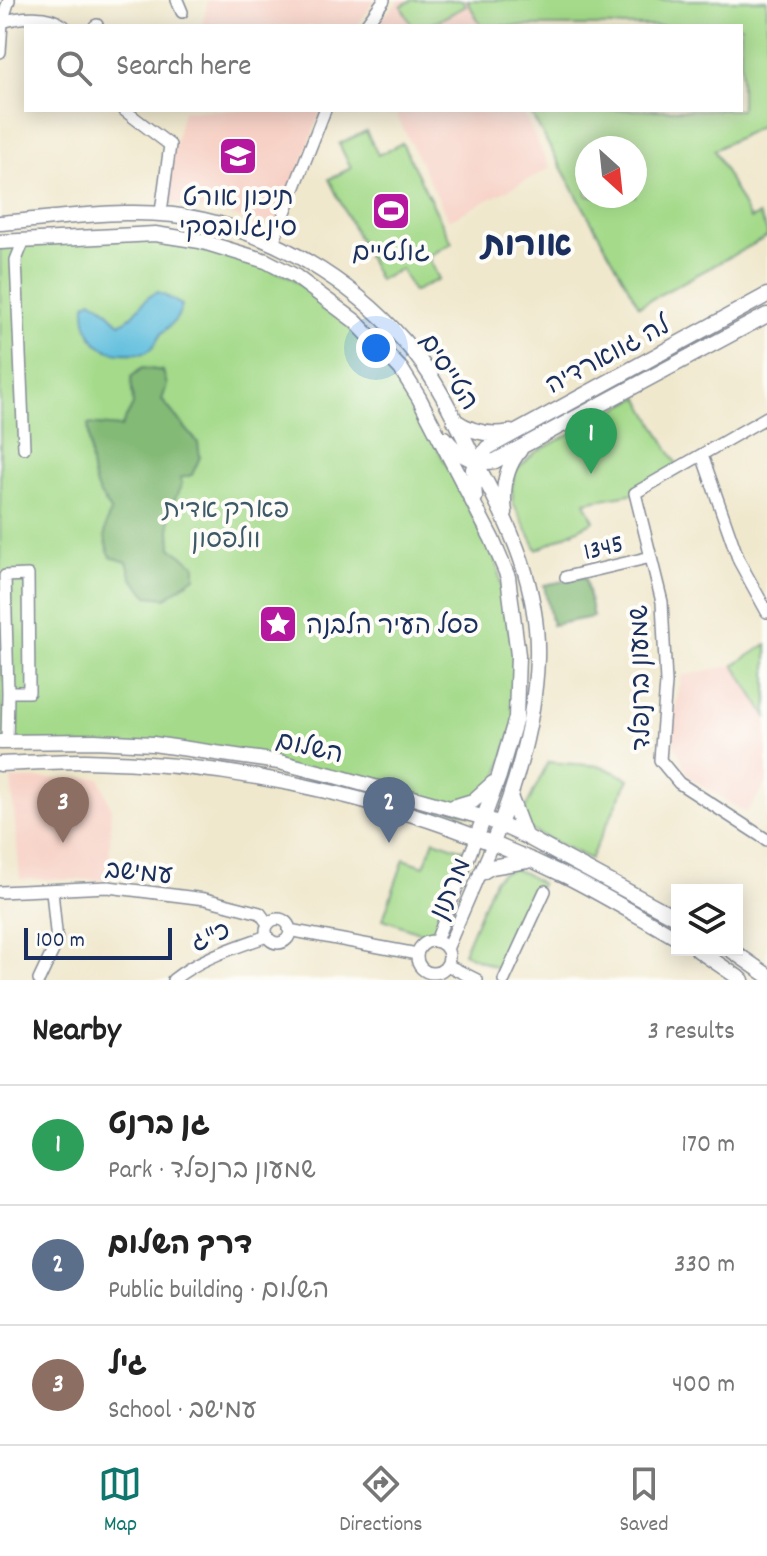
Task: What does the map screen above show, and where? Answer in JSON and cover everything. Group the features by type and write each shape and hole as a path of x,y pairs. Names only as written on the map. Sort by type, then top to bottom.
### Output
{"main road":[{"name":"הטייסים","path":"0,223 161,212 207,221 273,243 307,260 384,321 415,355 454,420 506,522 527,572 537,656 530,721 511,799 492,845"},
{"name":"הטייסים","path":"2,242 155,234 200,241 266,261 295,276 355,321 401,369 477,510 508,577 518,655 516,718 476,839"},
{"name":"לה גווארדיה","path":"475,461 487,448 517,430 767,295"},
{"name":"לה גווארדיה","path":"475,461 495,461 524,447 767,315"},
{"path":"426,412 452,446 475,461 472,474 477,510"},
{"path":"454,420 484,433 500,434 517,430"},
{"path":"506,522 503,499 506,478 511,463 524,447"},
{"name":"השלום","path":"4,742 109,742 217,751 279,762 453,807 525,836 671,915"},
{"name":"השלום","path":"0,764 85,761 217,771 330,793 409,814 530,860 671,935"},
{"path":"453,807 473,801 485,793 499,776"},
{"path":"511,799 525,836"},
{"path":"481,873 491,867 530,860"},
{"path":"707,956 742,980"},
{"path":"740,956 767,975"}],"street":[{"path":"0,52 2,22 9,0"},
{"path":"177,0 182,12"},
{"path":"366,24 384,0"},
{"path":"2,22 16,17 31,17 62,24"},
{"path":"127,112 170,145 161,212"},
{"path":"273,243 324,112"},
{"path":"24,240 16,260 24,448"},
{"path":"2,242 16,260"},
{"path":"767,417 702,455 739,561 767,612"},
{"name":"שמעון ברנפלד","path":"702,455 635,493 662,602 665,669 660,760 679,783 767,840"},
{"name":"1345","path":"566,577 651,557"},
{"path":"4,742 8,692 5,576 28,575 29,692 8,692"},
{"name":"מרתון","path":"436,941 476,839"},
{"name":"מרתון","path":"447,949 492,845"},
{"name":"עמישב","path":"0,892 108,887 205,899 260,913 268,930"},
{"path":"39,980 57,942 52,891"},
{"path":"504,980 545,891"},
{"path":"289,930 282,942 274,942 268,930 281,920 289,930 417,954"},
{"name":"כ\"ג","path":"173,980 184,971 268,930"},
{"path":"436,941 447,949 449,959 440,972 429,973 420,968 417,954 424,943 436,941"},
{"path":"447,965 477,980"}],"shaded area":[{"path":"208,0 375,0 358,24 202,24"},
{"path":"399,0 468,0 480,24 378,24"},
{"name":"תיכון אורט סינגלובסקי","path":"183,112 320,112 279,226 162,201"},
{"path":"395,112 523,112 550,168 449,220"},
{"path":"734,665 767,717 767,783 746,813 689,777 675,746 671,726 682,676"},
{"path":"100,778 111,808 109,880 20,879 11,779"}],"green space":[{"path":"412,0 463,0 466,6 432,24 411,24 401,6"},
{"path":"467,0 767,0 767,123 714,150 750,219 759,215 767,237 639,306 584,208 647,208 647,136 575,136 575,192 530,112 743,112 743,24 480,24"},
{"name":"גולטיים","path":"366,131 378,155 402,143 452,243 428,256 439,279 413,292 401,269 379,280 329,179 351,168 339,144"},
{"name":"פארק אדית וולפסון","path":"157,237 215,248 291,277 352,324 397,369 497,563 514,657 516,718 485,818 217,751 0,743 0,246"},
{"path":"142,368 163,371 167,385 162,400 198,443 200,457 192,475 180,478 182,484 169,512 171,548 195,565 195,577 166,598 148,596 132,578 127,562 111,557 105,534 111,511 97,489 90,457 88,424 121,427 133,405 131,377"},
{"path":"639,397 679,468 635,493 585,502 594,521 537,550 513,503 515,471 536,452"},
{"path":"585,577 593,617 552,625 544,585"},
{"path":"767,644 767,717 734,665"},
{"path":"548,762 601,766 629,779 590,859 518,824"},
{"path":"434,840 464,850 432,937 383,919 404,859 424,866"},
{"path":"513,869 541,884 501,970 463,953 494,880"}],"water":[{"path":"158,292 182,305 175,320 148,351 120,353 96,342 87,326 85,304 91,300 95,302 120,323"}],"place":[{"name":"תיכון אורט סינגלובסקי","path":"238,156"},
{"name":"גולטיים","path":"391,211"},
{"name":"גן ברנט","path":"591,474"},
{"name":"פסל העיר הלבנה","path":"278,624"},
{"name":"גיל","path":"63,843"},
{"name":"דרך השלום","path":"389,843"}],"district":[{"name":"אורות","path":"527,243"}]}
